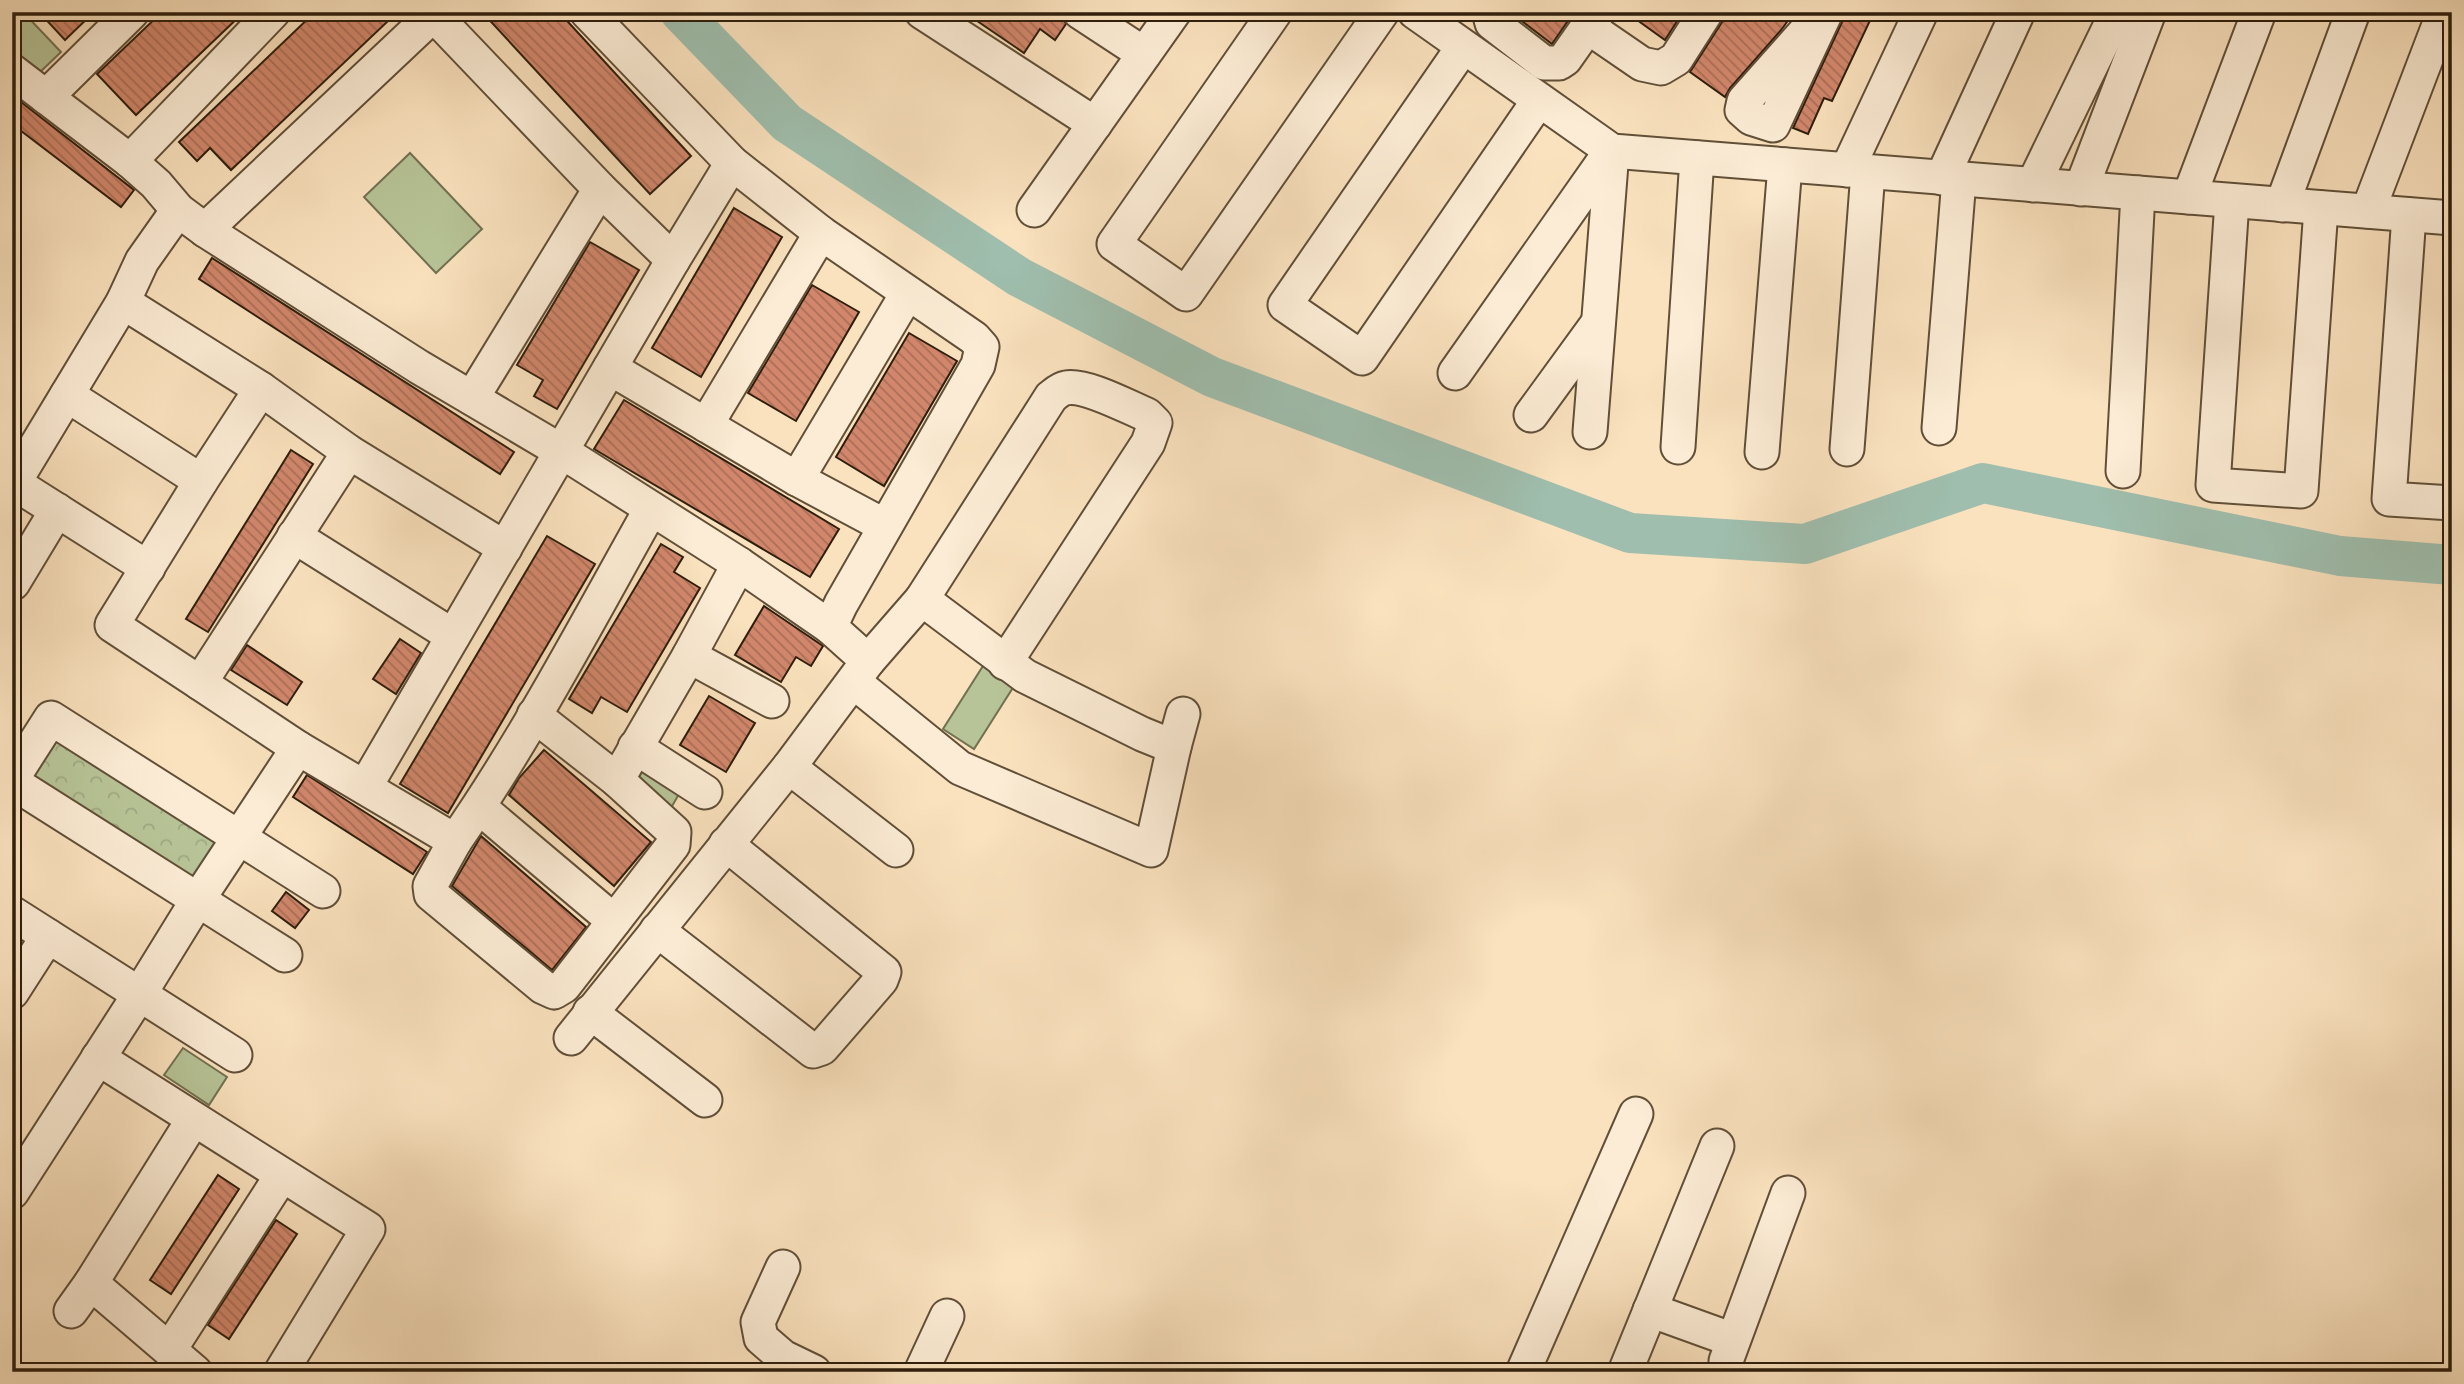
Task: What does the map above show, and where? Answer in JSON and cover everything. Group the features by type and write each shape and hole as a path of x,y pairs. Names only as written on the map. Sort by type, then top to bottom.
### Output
{"street":[{"path":"46,97 132,12"},
{"path":"130,161 273,12"},
{"path":"587,12 732,163 821,233 974,338 983,351 978,365 830,627"},
{"path":"922,12 1095,124"},
{"path":"1080,12 1144,54"},
{"path":"1034,210 1174,12"},
{"path":"1275,12 1114,244 1186,295 1382,12"},
{"path":"1415,12 1612,151 2452,218"},
{"path":"1489,12 1492,23 1544,63 1559,64 1566,59 1593,20 1642,64 1661,68 1676,59 1706,12"},
{"path":"1847,449 1858,171 1921,12"},
{"path":"1939,428 1951,178 2018,12"},
{"path":"2033,185 2117,12"},
{"path":"2081,189 2149,12"},
{"path":"2189,197 2259,12"},
{"path":"2282,205 2353,12"},
{"path":"2368,211 2444,12"},
{"path":"205,230 432,14 673,260"},
{"path":"1463,47 1285,305 1362,358 1539,100"},
{"path":"12,71 130,161 156,184 178,210 205,230 419,367 561,451 739,564 830,627 861,671 960,768 1151,850 1183,714"},
{"path":"1598,323 1537,408 1590,424 1612,151"},
{"path":"1455,373 1612,151"},
{"path":"1678,447 1697,158"},
{"path":"365,787 732,163"},
{"path":"1762,452 1785,165"},
{"path":"472,398 600,188"},
{"path":"2123,471 2138,193"},
{"path":"2232,201 2213,485 2301,491 2320,208"},
{"path":"148,568 13,485 123,302 142,261 178,210"},
{"path":"2409,215 2389,499 2452,503"},
{"path":"706,425 821,233"},
{"path":"797,479 907,293"},
{"path":"123,302 261,389 349,452 505,548"},
{"path":"610,368 797,479 885,526"},
{"path":"705,1100 581,1025 789,767 861,671 922,599 1051,397 1068,387 1147,415 1155,423 1149,443 1005,663"},
{"path":"261,389 112,625 298,748 455,841"},
{"path":"66,395 201,481"},
{"path":"200,682 349,452"},
{"path":"534,715 617,780 674,832 673,845 564,986 554,992 543,987 431,894 430,886 534,715 651,509"},
{"path":"13,583 57,510"},
{"path":"294,536 453,636"},
{"path":"617,780 739,564"},
{"path":"922,599 1005,663 1034,681 1174,747"},
{"path":"689,656 772,701"},
{"path":"285,955 12,780 51,718 323,891"},
{"path":"635,747 705,792"},
{"path":"12,1192 298,748"},
{"path":"789,767 896,850"},
{"path":"479,807 614,921"},
{"path":"657,930 813,1051 822,1048 881,980 884,972 726,845"},
{"path":"12,913 236,1055"},
{"path":"12,992 48,936"},
{"path":"98,1058 368,1229 281,1372"},
{"path":"1523,1372 1636,1114"},
{"path":"71,1311 193,1120"},
{"path":"1625,1372 1717,1146"},
{"path":"170,1349 282,1175"},
{"path":"1650,1310 1729,1350 1788,1193"},
{"path":"783,1267 758,1322 761,1338 783,1357 814,1372"},
{"path":"91,1283 195,1372"},
{"path":"921,1372 947,1316"}],"green space":[{"path":"12,12 23,12 61,52 37,75 12,50"},
{"path":"410,153 482,229 436,273 364,197"},
{"path":"983,666 1014,686 974,749 943,729"},
{"path":"53,729 221,838 190,886 22,777"},
{"path":"639,761 683,787 671,808 627,783"},
{"path":"183,1048 227,1077 209,1105 164,1075"}],"building":[{"path":"39,12 94,12 65,40"},
{"path":"162,12 244,12 136,115 97,74"},
{"path":"315,12 379,12 387,22 231,170 210,148 197,161 179,142"},
{"path":"482,12 559,12 691,156 650,194"},
{"path":"964,12 1061,12 1066,24 1055,40 1040,29 1024,53"},
{"path":"1510,12 1574,12 1552,44"},
{"path":"1626,12 1683,12 1665,40"},
{"path":"1725,12 1794,12 1725,97 1690,72 1722,22"},
{"path":"1845,12 1874,12 1832,101 1824,98 1808,134 1793,128"},
{"path":"12,95 134,190 121,207 12,124"},
{"path":"734,208 782,237 701,377 652,348"},
{"path":"590,242 639,270 557,409 534,396 543,380 517,365"},
{"path":"212,258 514,452 500,474 199,279"},
{"path":"812,285 859,312 796,421 748,393"},
{"path":"909,333 957,361 884,486 836,457"},
{"path":"624,400 839,529 810,577 594,449"},
{"path":"291,450 313,464 208,632 186,619"},
{"path":"547,536 595,564 448,813 400,784"},
{"path":"661,544 683,557 674,572 700,588 627,712 601,697 592,713 569,699"},
{"path":"764,606 823,646 811,666 796,657 781,682 735,655"},
{"path":"400,639 421,653 396,694 373,679"},
{"path":"247,645 302,682 287,705 231,670"},
{"path":"709,696 755,723 726,772 680,745"},
{"path":"544,750 651,842 614,886 509,795 519,778"},
{"path":"307,775 427,852 413,874 293,797"},
{"path":"481,836 586,927 552,970 452,886"},
{"path":"286,892 309,910 295,928 272,911"},
{"path":"218,1175 239,1189 171,1294 150,1280"},
{"path":"276,1220 297,1234 229,1339 208,1325"}],"waterway":[{"path":"680,12 787,123 1019,277 1212,377 1630,533 1805,544 1983,483 2340,556 2452,565"}]}
